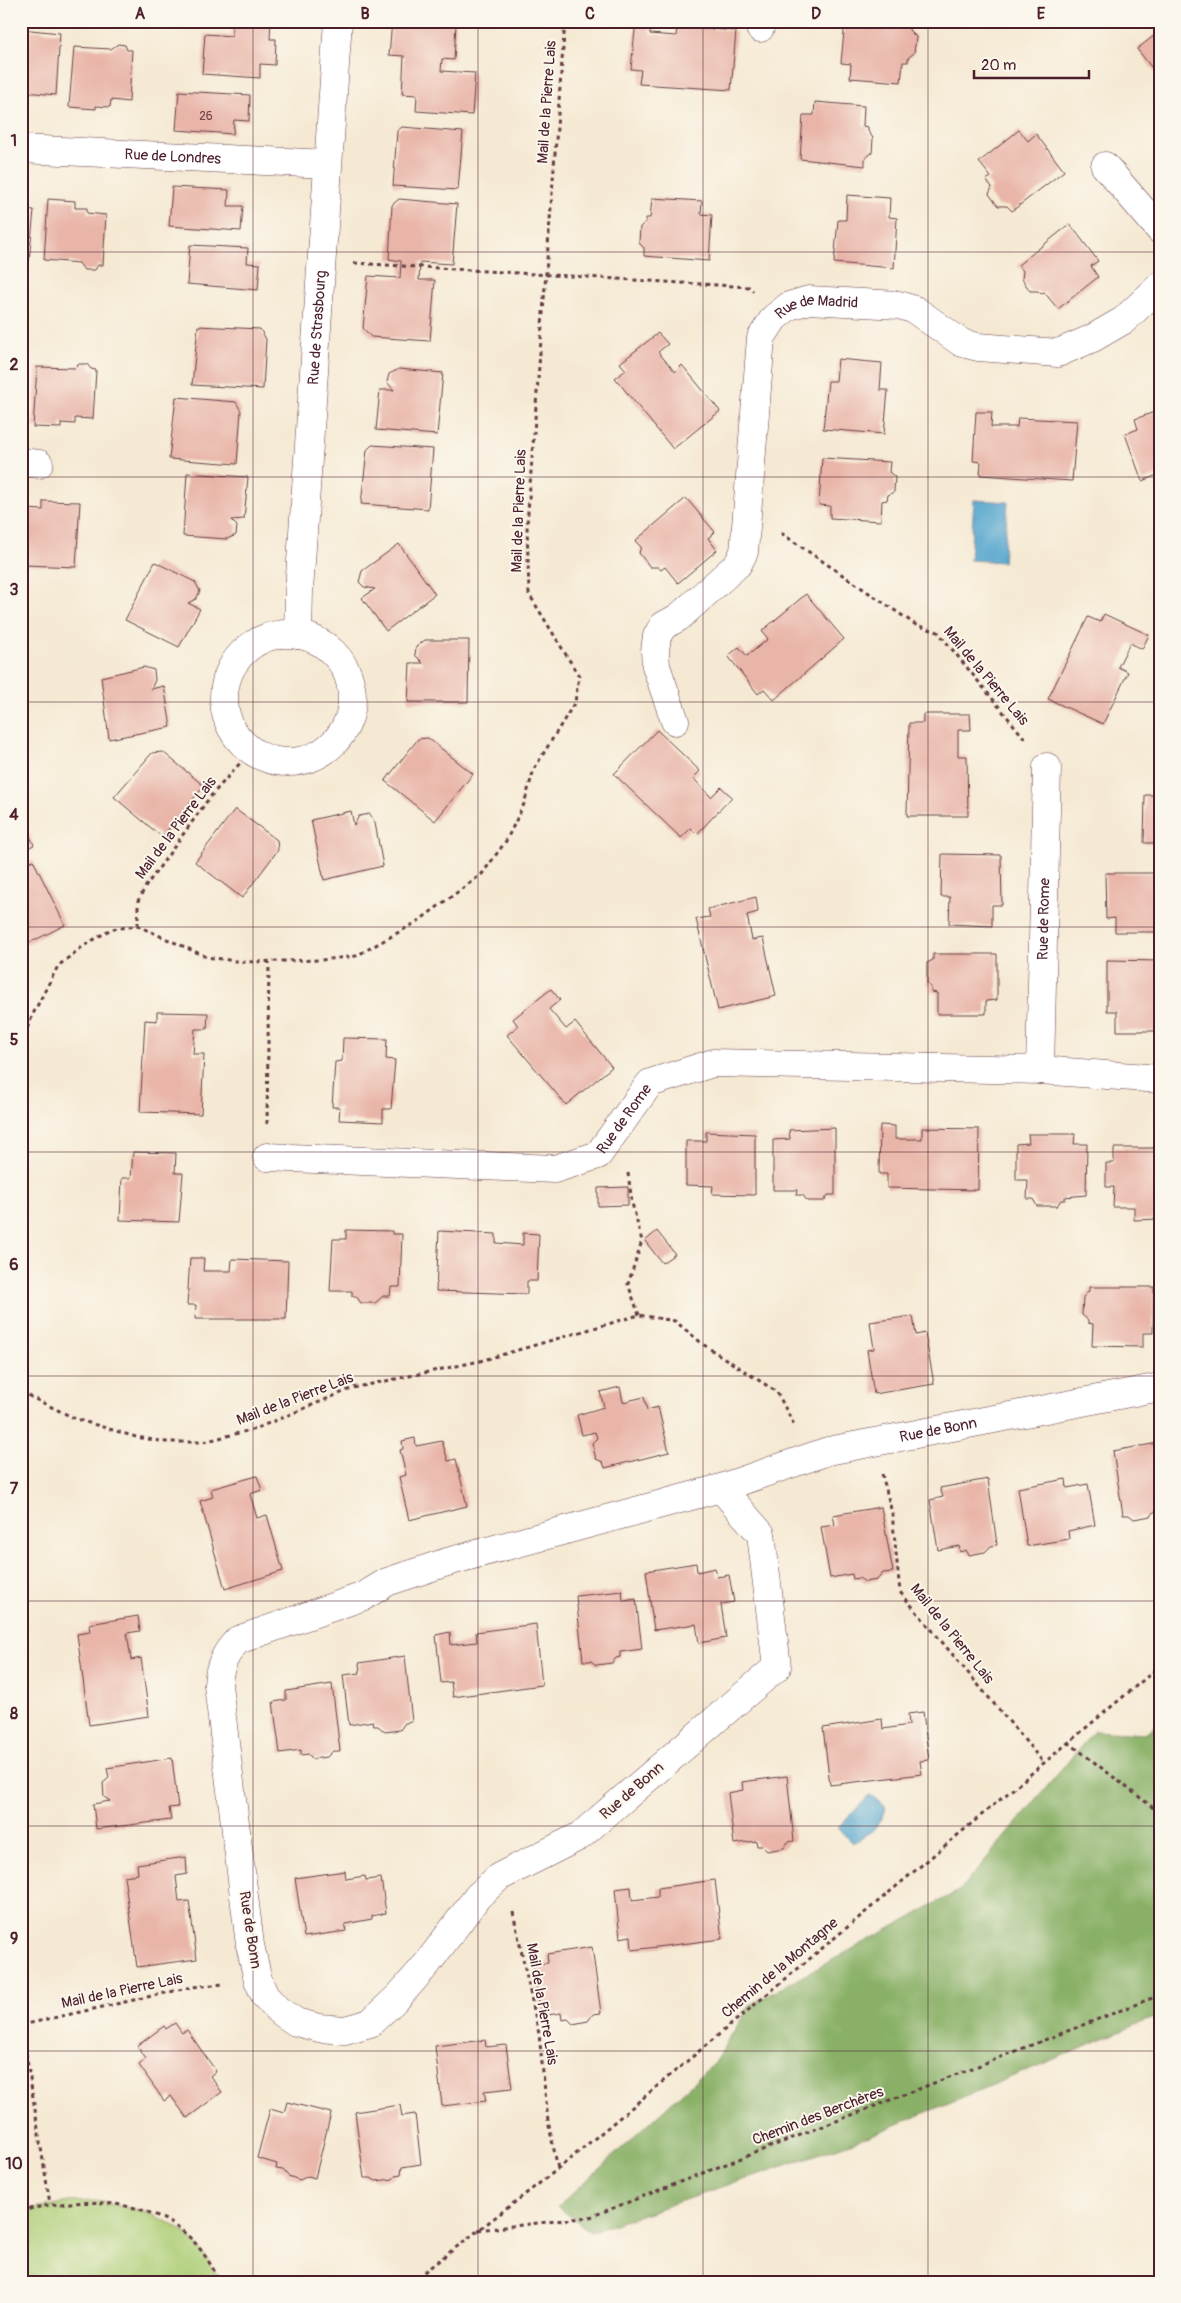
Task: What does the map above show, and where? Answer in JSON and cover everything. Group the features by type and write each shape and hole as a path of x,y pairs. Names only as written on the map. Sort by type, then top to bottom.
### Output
{"street":[{"name":"Rue de Strasbourg","path":"298,634 299,590 326,164 338,21"},
{"name":"Rue de Londres","path":"21,149 326,164"},
{"path":"1105,166 1160,230"},
{"name":"Rue de Madrid","path":"675,721 656,666 655,650 657,636 663,626 680,617 738,564 744,552 761,338 774,318 789,306 809,300 899,305 915,310 962,343 978,347 1058,353 1093,338 1124,320 1160,286"},
{"path":"276,634 298,634 318,641 335,654 346,671 352,691 351,712 343,732 330,748 311,758 291,762 270,760 251,751 236,736 226,717 223,695 228,674 239,656 256,642 276,634"},
{"name":"Rue de Rome","path":"1040,1070 1047,767"},
{"name":"Rue de Rome","path":"267,1156 555,1169 598,1155 650,1082 713,1063 1040,1070 1160,1080"},
{"name":"Rue de Bonn","path":"721,1488 761,1534 777,1667 580,1836 504,1874 478,1896 427,1964 399,1996 370,2023 345,2030 319,2028 296,2022 278,2010 265,1996 258,1980 250,1945 218,1685 219,1672 230,1649 238,1640 364,1596 387,1582 407,1574 721,1488 828,1451 1160,1387"}],"path":[{"name":"Mail de la Pierre Lais","path":"251,751 210,797 146,886 138,901 138,926 207,957 243,962 321,960 356,956 417,922 482,874 506,841 524,804 534,769 575,702 579,676 528,594 527,525 565,21"},
{"path":"321,261 749,287 780,313"},
{"name":"Mail de la Pierre Lais","path":"746,516 769,525 916,625 938,632 1047,767"},
{"path":"21,1043 34,1012 58,966 82,947 111,929 138,926"},
{"path":"267,1156 269,962"},
{"path":"621,1123 632,1202 642,1241 628,1284 639,1316"},
{"name":"Mail de la Pierre Lais","path":"21,1392 76,1419 136,1437 166,1442 203,1442 255,1429 353,1388 480,1361 639,1316 675,1321 704,1346 777,1392 812,1458"},
{"name":"Mail de la Pierre Lais","path":"874,1441 892,1513 900,1592 1043,1762"},
{"name":"Chemin de la Montagne","path":"411,2282 558,2169 1160,1666"},
{"path":"1068,1742 1160,1813"},
{"name":"Mail de la Pierre Lais","path":"504,1874 539,2034 548,2122 558,2169"},
{"name":"Mail de la Pierre Lais","path":"50,2204 21,2024 192,1987 258,1980"},
{"name":"Chemin des Berchères","path":"477,2230 590,2217 1160,1995"},
{"path":"21,2211 50,2204 96,2201 146,2211 185,2234 200,2248 221,2282"}],"green space":[{"path":"1160,1721 1160,2015 862,2139 591,2232 558,2207 714,2063 750,2005 960,1890 1094,1731 1144,1734"},
{"path":"95,2201 139,2210 178,2228 190,2237 200,2249 221,2282 21,2282 21,2211 68,2202"}],"water":[{"path":"974,500 1008,502 1003,562 970,560"},
{"path":"870,1795 886,1807 874,1829 852,1843 838,1828"}],"building":[{"path":"232,21 271,21 270,39 276,39 275,65 260,64 260,78 202,74 205,34 232,36"},
{"path":"392,21 456,24 454,60 442,59 441,71 475,73 472,115 416,111 417,95 402,94 404,56 389,55"},
{"path":"636,21 651,22 650,34 676,36 677,26 736,31 731,90 639,84 641,70 631,69"},
{"path":"845,21 910,23 909,30 916,37 914,53 908,58 908,62 903,62 901,82 850,78 851,64 841,63"},
{"path":"21,29 60,33 56,95 26,92 26,86 21,85"},
{"path":"1160,31 1160,78 1137,49"},
{"path":"118,44 125,45 127,50 132,50 129,102 111,100 110,107 96,106 96,109 69,107 74,47 111,49"},
{"path":"179,91 250,95 249,121 234,120 233,134 176,130"},
{"path":"815,102 864,106 863,126 868,127 868,131 873,138 872,153 865,158 865,166 800,159 803,115 814,115"},
{"path":"402,127 463,132 458,190 393,186 397,131"},
{"path":"1019,130 1028,141 1036,134 1064,171 1012,211 1007,206 998,206 989,194 992,187 986,180 991,177 979,162"},
{"path":"172,187 229,190 228,206 243,206 241,231 169,226"},
{"path":"847,195 890,198 889,217 897,218 894,268 834,263 838,220 846,220"},
{"path":"652,198 702,201 701,214 712,215 709,261 644,256 644,248 639,243 640,227 646,222 646,218 650,218"},
{"path":"48,199 75,201 75,208 87,208 87,213 106,215 103,265 98,265 95,270 84,270 79,263 44,260"},
{"path":"399,199 457,204 452,264 420,262 419,280 435,280 430,341 371,337 363,328 368,276 400,278 401,261 389,259 392,205"},
{"path":"21,209 34,210 29,261 25,260 21,263"},
{"path":"1070,224 1098,261 1091,266 1098,277 1058,309 1044,292 1041,294 1038,291 1030,291 1022,279 1023,271 1018,265"},
{"path":"190,245 248,248 247,263 260,264 258,290 187,284"},
{"path":"198,326 260,329 266,339 263,389 192,385"},
{"path":"658,333 668,344 658,352 675,372 682,365 720,411 673,449 615,378 626,370 620,363"},
{"path":"838,359 882,363 880,390 888,390 884,434 823,429 828,381 836,381"},
{"path":"79,364 87,364 91,369 96,370 93,419 75,418 75,424 61,423 61,428 33,427 37,367 75,368"},
{"path":"399,369 443,373 437,435 376,430 380,390 394,390 387,382 389,374"},
{"path":"176,397 236,402 241,411 237,464 169,459"},
{"path":"1160,410 1160,474 1142,481 1125,434 1138,429 1135,419"},
{"path":"976,412 992,412 991,427 1017,427 1018,418 1077,421 1072,481 980,475 981,462 973,461"},
{"path":"372,445 433,449 428,509 361,504 367,450"},
{"path":"822,458 890,462 889,472 895,477 894,492 888,495 887,500 882,501 881,521 830,518 830,506 819,505"},
{"path":"187,473 248,477 244,519 231,520 237,526 236,535 227,539 183,536"},
{"path":"686,498 715,532 708,538 717,550 678,583 665,567 661,570 658,567 650,567 639,553 641,547 635,541"},
{"path":"43,501 80,502 76,567 24,565 27,509 43,510"},
{"path":"399,544 435,594 386,631 362,598 375,589 364,587 359,582 362,571"},
{"path":"155,562 195,582 200,591 196,599 188,603 200,609 179,647 125,620"},
{"path":"806,594 844,639 774,700 764,689 758,694 728,656 739,647 747,656 768,639 762,631"},
{"path":"1104,614 1149,635 1142,649 1130,643 1118,667 1128,672 1103,724 1048,699 1088,617 1100,622"},
{"path":"425,640 469,640 468,702 408,702 410,663 423,663 415,655 416,647"},
{"path":"144,667 154,670 155,680 151,689 164,686 171,727 109,739 101,677"},
{"path":"923,714 970,714 971,730 958,730 958,756 967,756 968,816 907,816 909,723 923,723"},
{"path":"657,730 700,771 693,778 711,797 721,787 732,797 697,834 691,828 681,838 614,774"},
{"path":"428,738 473,774 435,821 385,781 418,739"},
{"path":"163,752 204,786 162,837 114,797 152,753"},
{"path":"1155,783 1160,783 1160,843 1144,843 1145,795 1154,795"},
{"path":"235,809 277,840 278,850 242,898 195,862"},
{"path":"351,811 354,825 359,816 370,814 375,823 383,866 324,880 311,820"},
{"path":"21,817 34,845 21,851"},
{"path":"942,854 1001,855 1002,905 992,905 992,926 949,924 950,897 941,897"},
{"path":"33,860 65,925 21,947 21,866"},
{"path":"1105,873 1160,873 1160,932 1115,932 1115,918 1106,919"},
{"path":"756,897 758,912 747,915 752,940 763,938 776,996 718,1010 696,919 710,917 708,909"},
{"path":"933,954 997,954 997,1000 986,1001 986,1014 937,1014 937,993 931,992 931,987 927,984 927,963 933,960"},
{"path":"1107,960 1160,961 1159,1031 1117,1031 1117,1011 1107,1011"},
{"path":"551,989 560,1000 549,1009 566,1029 575,1022 612,1067 566,1105 507,1035 518,1026 513,1019"},
{"path":"157,1012 208,1013 207,1029 195,1029 193,1054 204,1054 201,1114 140,1112 145,1020 157,1021"},
{"path":"343,1038 387,1039 386,1059 395,1060 391,1109 383,1109 383,1122 339,1120 340,1107 332,1107 335,1062 342,1061"},
{"path":"880,1125 895,1126 895,1139 922,1139 922,1128 979,1129 978,1190 887,1188 887,1174 879,1174"},
{"path":"835,1128 835,1195 828,1195 824,1201 807,1201 803,1195 796,1195 797,1190 773,1190 773,1140 790,1139 789,1130"},
{"path":"706,1132 755,1134 755,1195 712,1194 713,1186 686,1185 686,1141 706,1141"},
{"path":"1028,1134 1075,1134 1074,1144 1087,1144 1086,1195 1065,1197 1065,1200 1061,1200 1057,1206 1037,1206 1033,1199 1027,1199 1028,1180 1016,1180 1016,1144 1029,1143"},
{"path":"1114,1148 1160,1148 1160,1219 1134,1220 1134,1207 1113,1207 1114,1187 1106,1187 1106,1163 1114,1163"},
{"path":"133,1152 176,1153 175,1173 183,1173 179,1222 120,1220 122,1178 131,1178"},
{"path":"628,1187 628,1205 598,1206 598,1188"},
{"path":"346,1230 392,1231 392,1234 402,1234 400,1287 391,1287 390,1296 383,1296 375,1303 361,1303 356,1296 352,1296 352,1291 330,1291 333,1239 346,1239"},
{"path":"439,1231 496,1234 496,1243 523,1245 523,1233 539,1234 537,1281 527,1281 527,1294 436,1291"},
{"path":"657,1231 675,1254 662,1263 645,1241"},
{"path":"190,1258 204,1258 203,1271 231,1271 232,1259 288,1261 286,1319 195,1319 196,1305 187,1305"},
{"path":"1089,1287 1154,1287 1153,1333 1143,1333 1143,1347 1092,1346 1093,1324 1088,1323 1088,1320 1082,1315 1083,1297 1089,1291"},
{"path":"913,1316 916,1335 925,1333 934,1384 874,1394 867,1350 874,1349 870,1322"},
{"path":"620,1387 623,1402 644,1397 647,1410 658,1407 669,1452 605,1468 603,1462 596,1459 592,1443 597,1438 595,1432 582,1435 577,1415 604,1407 600,1392"},
{"path":"415,1438 416,1446 442,1441 448,1461 456,1459 467,1506 409,1520 399,1477 406,1475 400,1450 403,1449 402,1441"},
{"path":"1158,1443 1160,1453 1160,1510 1156,1510 1151,1516 1134,1519 1129,1515 1123,1515 1113,1451"},
{"path":"257,1476 262,1490 250,1494 257,1518 267,1515 283,1571 225,1589 200,1501 213,1497 211,1489"},
{"path":"988,1479 997,1545 991,1546 985,1552 969,1555 966,1550 960,1552 959,1546 938,1550 930,1500 943,1497 940,1488"},
{"path":"1066,1479 1067,1488 1088,1484 1095,1525 1068,1531 1069,1539 1027,1546 1018,1488"},
{"path":"881,1507 893,1572 883,1573 877,1580 865,1582 859,1578 853,1579 852,1574 830,1578 821,1527 835,1525 833,1515"},
{"path":"696,1563 697,1572 715,1568 717,1577 729,1575 734,1602 721,1604 726,1638 699,1643 696,1624 654,1630 646,1571"},
{"path":"622,1591 623,1601 636,1599 642,1649 620,1652 620,1657 616,1658 612,1663 596,1665 591,1661 583,1661 576,1596"},
{"path":"138,1616 140,1631 127,1633 131,1660 141,1658 149,1716 89,1725 77,1634 90,1632 89,1624"},
{"path":"536,1624 542,1685 453,1697 451,1682 441,1683 436,1635 450,1632 451,1645 477,1642 476,1632"},
{"path":"405,1656 412,1722 405,1723 400,1730 385,1732 378,1726 374,1726 373,1721 349,1725 343,1675 360,1673 359,1663"},
{"path":"332,1684 340,1751 333,1751 327,1757 313,1759 308,1754 301,1755 301,1750 280,1753 273,1702 286,1700 286,1691"},
{"path":"923,1712 929,1760 920,1761 922,1774 830,1785 823,1728 882,1719 883,1729 909,1725 908,1714"},
{"path":"172,1758 178,1807 169,1808 171,1820 96,1829 93,1804 110,1801 104,1797 103,1783 109,1778 107,1768"},
{"path":"787,1776 794,1841 788,1842 784,1848 767,1851 762,1846 757,1846 756,1841 734,1844 728,1793 743,1790 742,1782"},
{"path":"186,1857 187,1874 176,1876 179,1902 189,1901 197,1959 137,1967 124,1876 138,1874 137,1864"},
{"path":"345,1871 346,1879 365,1876 366,1880 381,1878 386,1913 372,1916 372,1919 345,1924 346,1931 304,1937 295,1878"},
{"path":"715,1880 722,1939 632,1950 631,1936 620,1938 615,1889 631,1887 632,1900 658,1897 658,1888"},
{"path":"592,1947 601,2013 593,2014 588,2021 573,2024 568,2019 562,2020 561,2013 541,2016 534,1964 548,1963 547,1954"},
{"path":"175,2023 182,2033 187,2030 216,2071 210,2076 222,2092 187,2118 171,2096 164,2101 139,2065 146,2059 137,2046 164,2026 166,2029"},
{"path":"485,2040 486,2047 506,2045 512,2088 484,2091 486,2101 442,2106 435,2046"},
{"path":"287,2102 331,2113 315,2178 308,2176 300,2180 288,2176 283,2170 276,2169 277,2164 257,2158 270,2109 284,2113"},
{"path":"400,2105 402,2116 415,2114 421,2164 402,2167 401,2174 396,2175 393,2179 376,2181 371,2178 364,2178 355,2112"}]}
